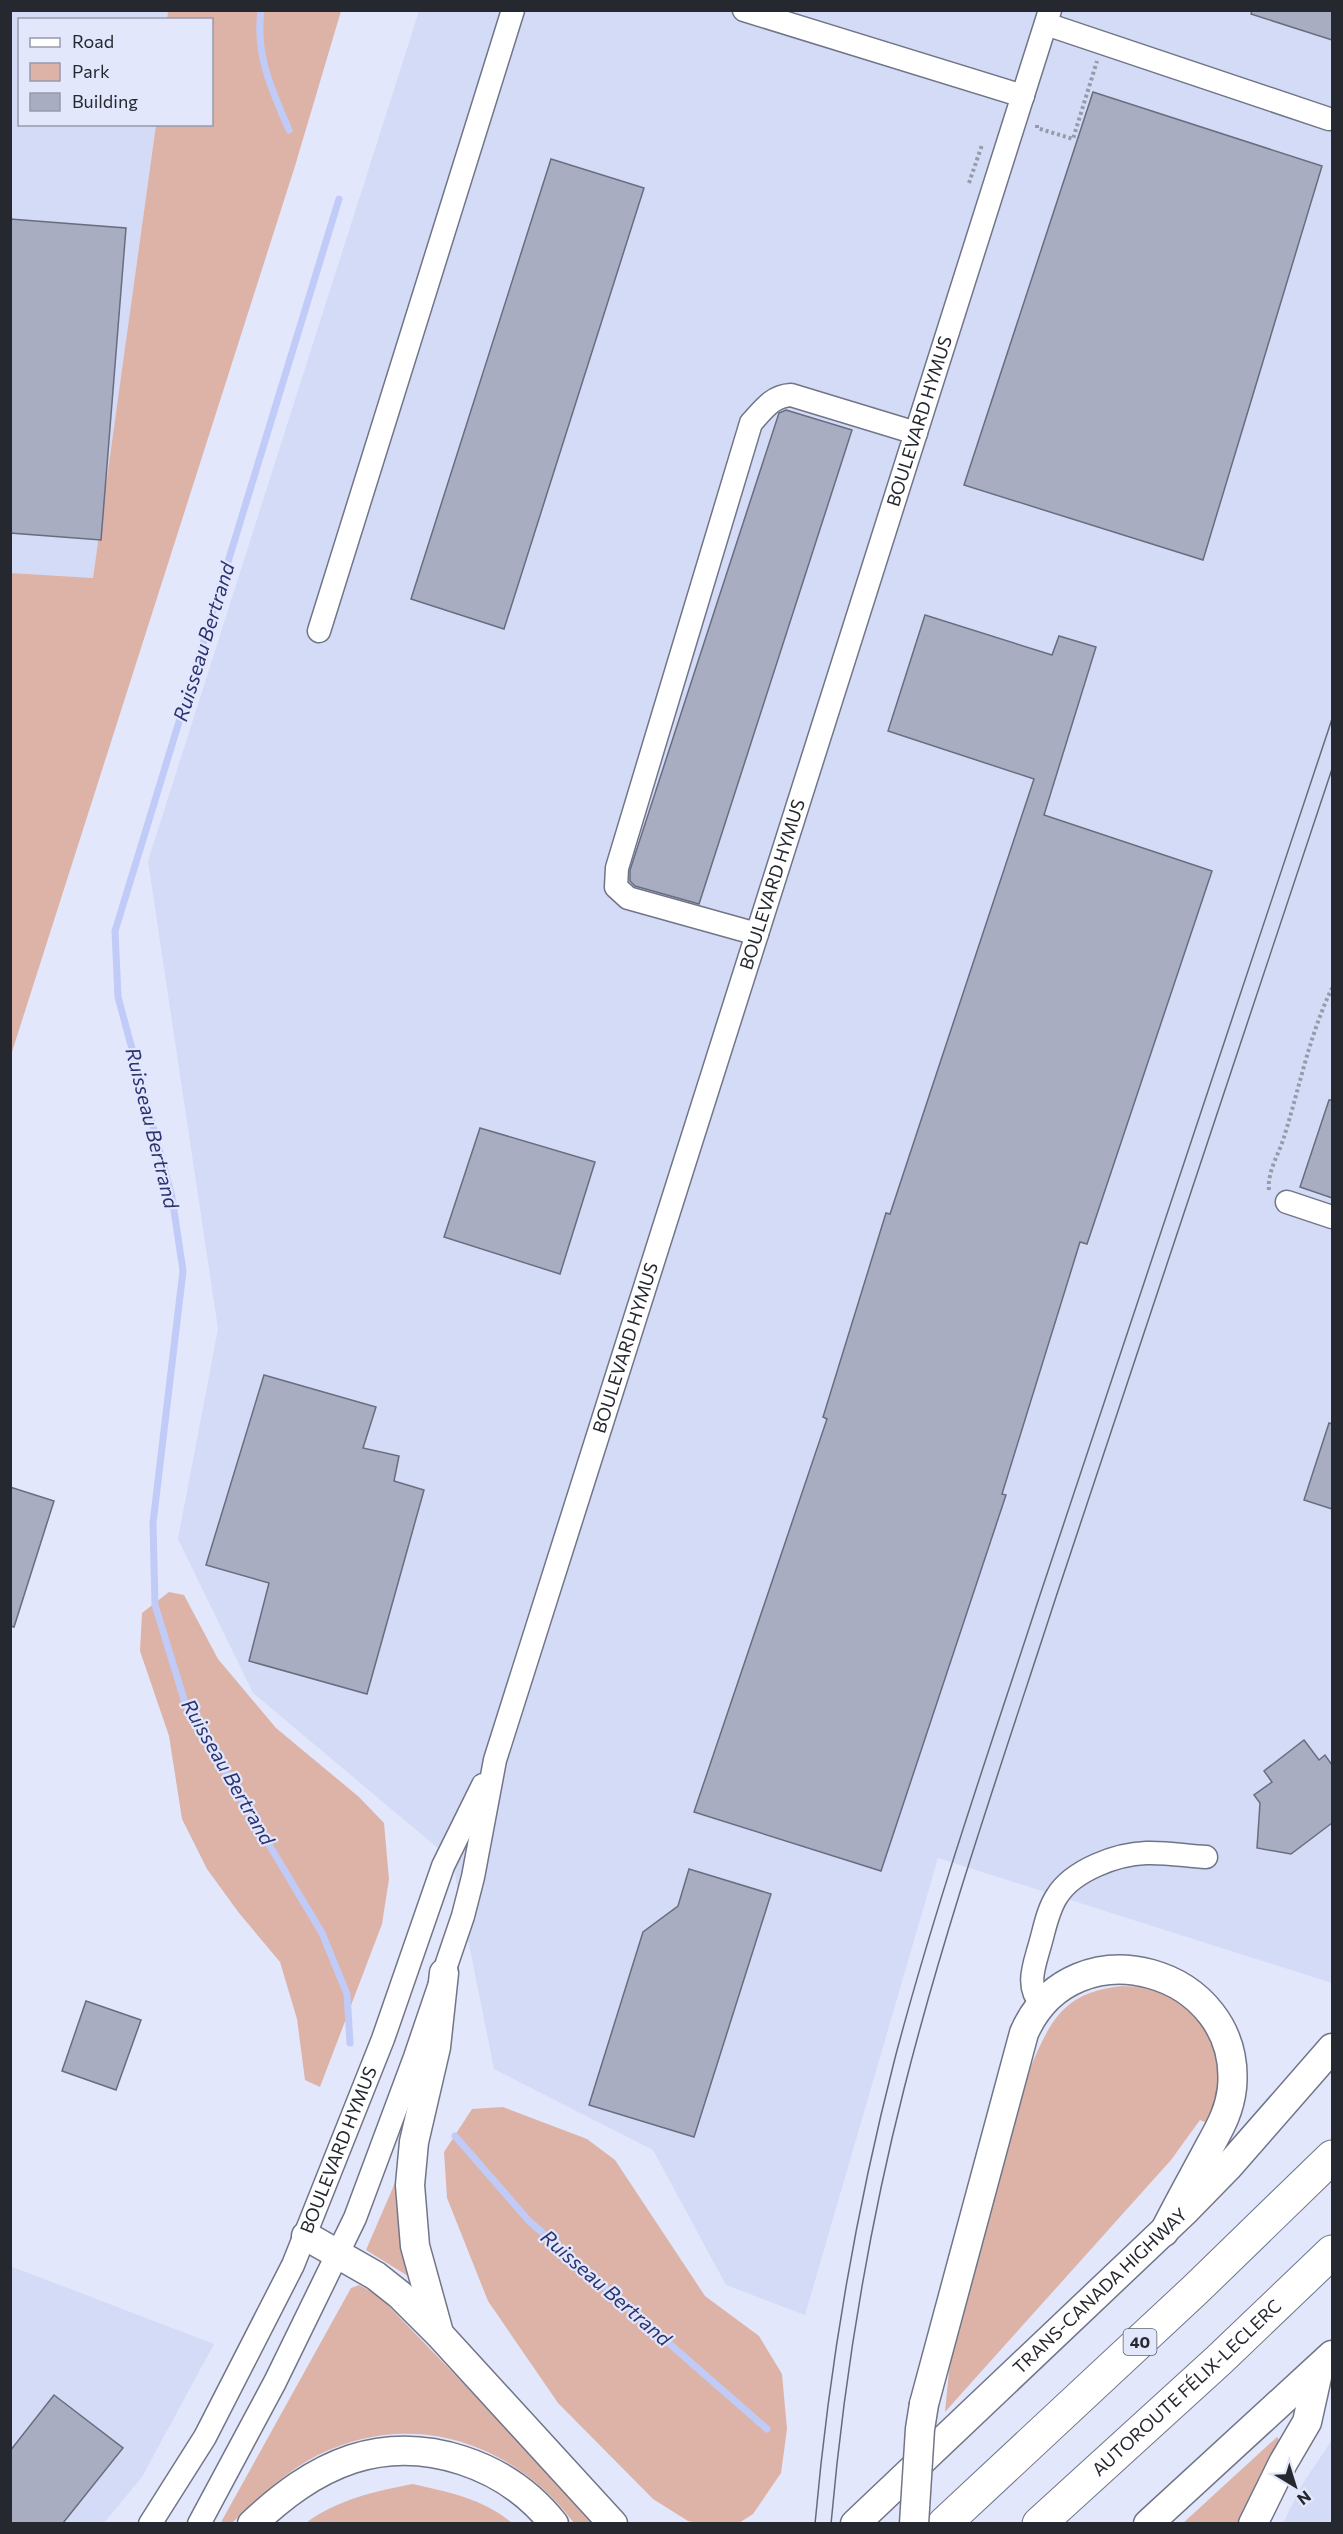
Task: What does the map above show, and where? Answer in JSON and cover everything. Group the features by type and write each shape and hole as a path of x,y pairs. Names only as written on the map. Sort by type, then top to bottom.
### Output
{"highway":[{"name":"40","path":"944,2523 1195,2290 1332,2157"},
{"name":"AUTOROUTE FÉLIX-LECLERC","path":"1039,2523 1211,2367 1332,2252"}],"main road":[{"path":"915,2523 919,2438 924,2404 1017,2054 1028,2023 1042,2005 1060,1989 1085,1975 1107,1970 1131,1970 1161,1976 1180,1986 1205,2007 1222,2032 1229,2052 1232,2072 1227,2114 1164,2232"},
{"path":"440,2335 415,2246 410,2185 414,2142 436,2047 444,1973"},
{"name":"TRANS-CANADA HIGHWAY","path":"855,2523 1164,2232 1228,2168 1332,2048"},
{"path":"306,2236 388,2284 440,2335 613,2523"},
{"path":"1148,2523 1326,2361"},
{"path":"1253,2523 1282,2463 1307,2422 1326,2361"},
{"path":"252,2523 289,2492 320,2473 351,2460 396,2451 449,2456 484,2469 519,2489 554,2523"}],"street":[{"path":"319,631 513,10"},
{"path":"744,10 1023,96"},
{"path":"1048,17 1329,119"},
{"name":"BOULEVARD HYMUS","path":"199,2523 271,2391 365,2192 444,1973 473,1877 495,1760 1048,17"},
{"path":"757,934 628,897 616,887 617,868 751,423 769,403 780,396 791,395 916,433"},
{"path":"1287,1202 1332,1217"},
{"name":"BOULEVARD HYMUS","path":"150,2523 205,2438 246,2362 306,2236 383,2039 443,1866 495,1760"},
{"path":"1042,2005 1033,1994 1033,1972 1051,1909 1057,1896 1072,1880 1106,1862 1147,1852 1206,1857"}],"path":[{"path":"1036,128 1075,139 1092,78"},
{"path":"1287,1202 1272,1197 1269,1180 1284,1139 1309,1044 1332,988"}],"shaded area":[{"path":"10,11 168,11 167,18 18,18 18,126 156,126 93,578 11,573"},
{"path":"419,11 1332,11 1332,1983 938,1858 805,2315 726,2285 653,2150 494,2069 452,1860 253,1693 178,1539 218,1329 148,861"},
{"path":"10,2266 214,2344 142,2477 104,2523 11,2523"},
{"path":"1332,2440 1332,2523 1283,2523 1303,2483"}],"green space":[{"path":"168,11 341,11 295,166 11,1055 11,573 93,578 156,126 213,126 213,18 167,18"},
{"path":"169,1592 184,1595 218,1659 276,1728 359,1797 384,1823 389,1879 382,1924 320,2087 305,2080 297,2019 280,1962 239,1913 207,1869 182,1819 169,1736 140,1651 142,1613"},
{"path":"1122,1986 1145,1987 1168,1995 1205,2023 1223,2065 1212,2125 1200,2120 1171,2160 945,2412 951,2351 1029,2071 1044,2037 1061,2012 1072,2002 1086,1995 1102,1989"},
{"path":"503,2107 587,2139 615,2160 705,2296 759,2336 782,2374 787,2429 781,2473 753,2514 739,2523 701,2524 688,2521 653,2499 558,2403 488,2301 447,2198 444,2152 472,2109"},
{"path":"404,2162 416,2281 366,2250"},
{"path":"359,2285 378,2295 598,2523 574,2523 549,2495 521,2472 491,2453 458,2441 424,2435 389,2434 353,2441 318,2455 283,2477 232,2523 220,2524 351,2288"},
{"path":"1277,2437 1280,2441 1238,2523 1182,2524"},
{"path":"413,2484 478,2502 512,2523 306,2523 343,2502"}],"building":[{"path":"1252,10 1332,10 1332,40 1251,14"},
{"path":"1093,92 1322,166 1203,560 964,485"},
{"path":"551,159 644,188 504,629 411,599"},
{"path":"10,219 126,228 101,540 10,533"},
{"path":"786,410 852,430 699,904 635,886 630,881 630,870 779,413"},
{"path":"925,615 1052,655 1059,636 1096,647 1044,815 1212,871 1087,1244 1080,1242 1002,1494 1006,1495 881,1871 694,1812 827,1419 823,1417 886,1213 890,1214 1034,779 888,731"},
{"path":"1329,1100 1332,1100 1332,1198 1300,1187"},
{"path":"480,1128 595,1162 560,1274 444,1237"},
{"path":"264,1375 376,1407 363,1448 399,1456 394,1481 424,1490 367,1694 249,1661 269,1583 206,1565"},
{"path":"1329,1423 1332,1424 1332,1509 1304,1500"},
{"path":"10,1487 54,1501 14,1627 10,1626"},
{"path":"1304,1740 1319,1760 1325,1755 1332,1765 1332,1823 1291,1854 1257,1848 1260,1803 1254,1795 1272,1782 1264,1771"},
{"path":"689,1869 771,1894 694,2137 589,2105 643,1932 678,1906"},
{"path":"86,2001 141,2020 116,2090 62,2071"},
{"path":"54,2395 123,2448 63,2523 10,2523 10,2451"}],"waterway":[{"name":"Ruisseau Bertrand","path":"261,10 260,43 266,72 289,130"},
{"name":"Ruisseau Bertrand","path":"339,199 115,931 118,997 172,1197 183,1271 153,1523 155,1605 186,1706 322,1933 347,1994 350,2043"},
{"name":"Ruisseau Bertrand","path":"455,2136 529,2221 767,2429"}],"tram line":[{"path":"815,2524 836,2348 856,2231 881,2115 911,2000 982,1770 1332,719"},
{"path":"831,2524 843,2414 859,2305 879,2196 920,2027 976,1842 1056,1597 1332,769"}]}
